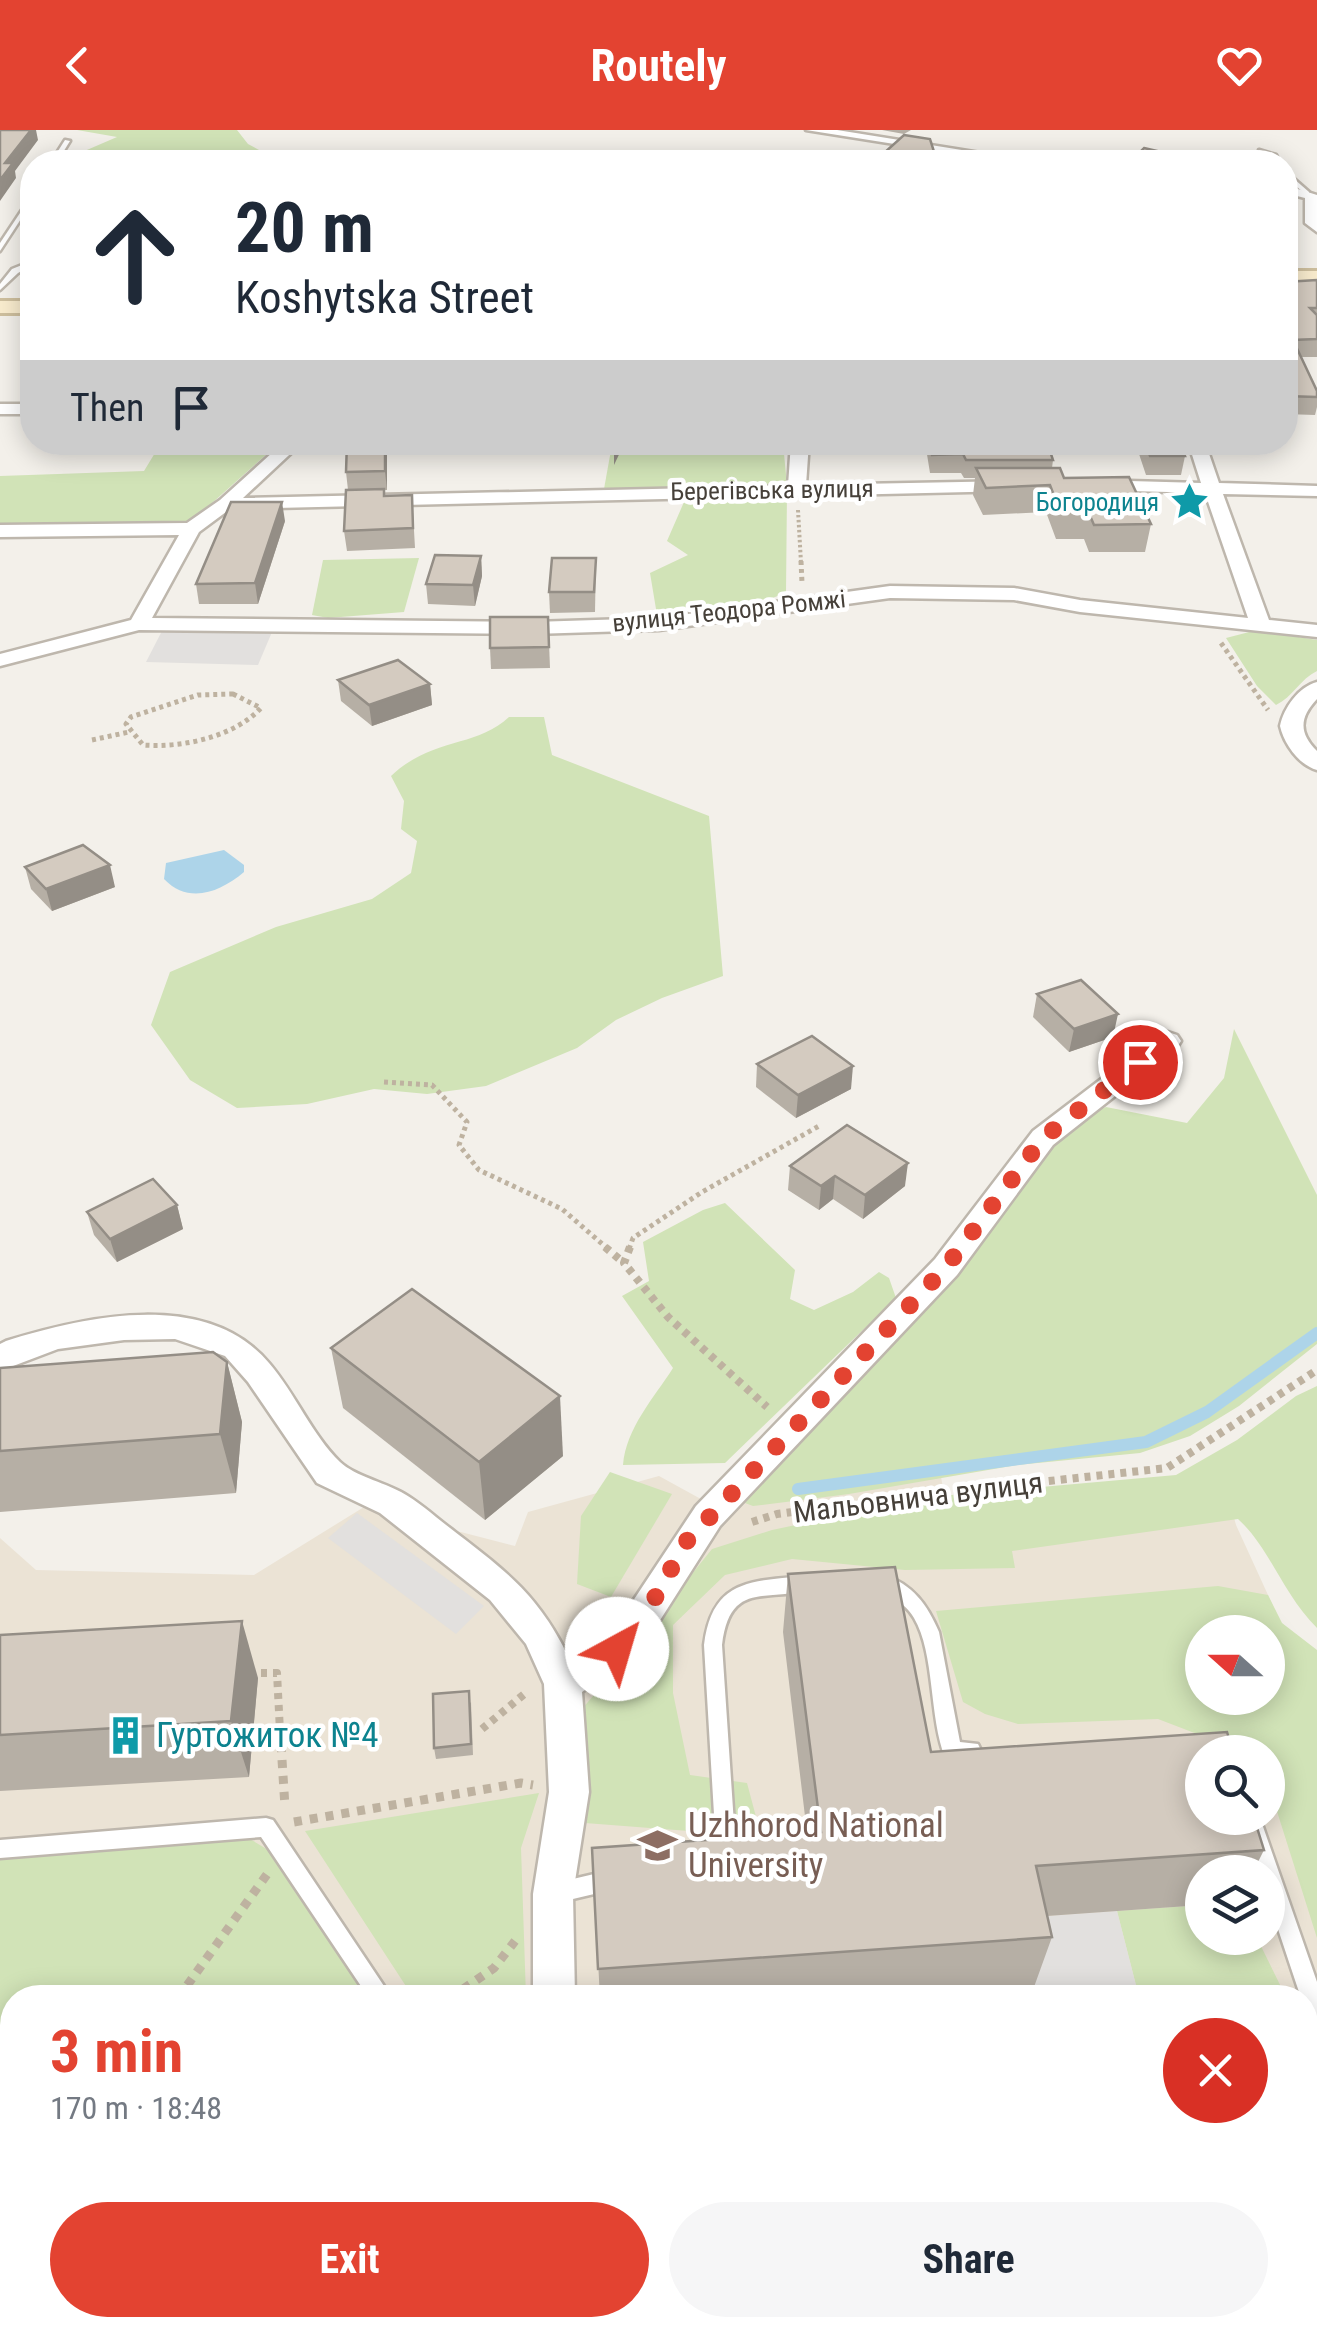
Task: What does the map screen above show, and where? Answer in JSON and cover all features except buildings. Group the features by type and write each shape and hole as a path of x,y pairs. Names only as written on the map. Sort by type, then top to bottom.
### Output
{"street":[{"path":"812,130 948,150"},
{"path":"1298,191 1311,196 1312,222 1317,228"},
{"path":"139,624 191,529 226,504 281,455"},
{"path":"796,488 799,455"},
{"path":"1201,455 1260,624"},
{"name":"Берегівська вулиця","path":"226,504 796,488 1035,486"},
{"path":"1075,486 1317,491"},
{"path":"0,531 191,529"},
{"name":"вулиця Теодора Ромжі","path":"0,660 139,624 659,624 890,592 1014,594 1080,606 1317,632"},
{"path":"1317,688 1297,707 1289,726 1294,743 1317,763"},
{"path":"563,1684 617,1649 646,1614 686,1542 946,1267 1043,1138 1168,1041"},
{"path":"0,1359 17,1349 58,1336 124,1328 176,1327 236,1348 259,1373 329,1473 392,1503 503,1589 539,1634 563,1684 569,1792 553,1894 554,1985"}],"lane":[{"path":"62,150 68,140"},
{"path":"1298,184 1307,192"},
{"path":"0,249 20,216"},
{"path":"0,288 20,269"},
{"path":"864,1579 898,1588 923,1615 930,1632 952,1751 990,1749"},
{"path":"707,1858 726,1854 714,1645 716,1619 734,1597 748,1590 825,1583"},
{"path":"0,1849 266,1826 373,1985"},
{"path":"1256,1835 1307,1985"},
{"path":"553,1894 630,1876"}],"path":[{"path":"796,488 804,604"},
{"path":"1214,619 1220,642 1266,708 1289,726"},
{"path":"213,693 252,698 261,708 241,726 166,746 143,745 129,732 126,724 132,717 213,693"},
{"path":"92,740 129,732"},
{"path":"384,1082 432,1084 466,1122 459,1146 470,1154 479,1170 562,1209 624,1263 668,1316 790,1428"},
{"path":"624,1263 633,1238 702,1192 819,1126"},
{"name":"Мальовнича вулиця","path":"686,1542 777,1514 1166,1468 1317,1370"},
{"path":"239,1674 277,1673 286,1823 520,1783 569,1792"},
{"path":"482,1729 522,1696"},
{"path":"187,1985 250,1894 284,1856"},
{"path":"469,1985 494,1968 553,1894"}],"shaded area":[{"path":"163,629 272,632 258,665 146,662"},
{"name":"Uzhhorod National University","path":"843,1416 932,1426 946,1505 1222,1474 1236,1525 1277,1615 1185,1615 1185,1715 1285,1715 1285,1632 1317,1702 1317,1985 0,1985 0,1538 36,1570 254,1575 364,1507 515,1546 528,1512 659,1476 710,1504"},
{"path":"357,1513 484,1606 456,1634 328,1538"},
{"path":"1117,1911 1136,1985 1034,1985 1019,1918"}],"green space":[{"path":"77,130 237,130 259,150 87,150 117,137"},
{"path":"154,455 266,455 183,524 0,525 0,476 144,471"},
{"path":"610,455 784,455 787,485 604,489"},
{"path":"787,492 786,593 761,602 657,615 650,573 688,555 667,541 684,502"},
{"path":"419,558 404,612 328,618 312,615 323,560"},
{"path":"1257,630 1317,640 1317,671 1276,705 1257,686 1226,638"},
{"path":"509,717 544,717 552,755 709,816 723,976 662,998 616,1020 577,1048 486,1086 427,1094 374,1089 307,1104 237,1108 190,1080 151,1025 170,972 276,927 372,899 411,873 417,841 401,829 404,801 391,776 422,755 482,734"},
{"path":"1234,1029 1317,1195 1317,1344 1239,1406 1190,1436 1140,1453 1017,1465 849,1494 753,1506 745,1503 783,1453 1077,1120 1106,1107 1187,1123 1224,1078"},
{"path":"725,1203 795,1270 790,1299 814,1310 853,1292 879,1272 889,1278 896,1298 725,1463 623,1465 635,1426 673,1368 622,1296 649,1281 643,1242 703,1210"},
{"path":"1317,1386 1317,1628 1238,1519 1012,1551 1015,1568 905,1570 792,1559 725,1575 673,1625 673,1693 690,1775 747,1783 759,1828 689,1831 585,1823 582,1709 604,1683 604,1673 612,1673 712,1549 772,1530 929,1497 1176,1475"},
{"path":"610,1472 672,1494 611,1597 577,1584 581,1516"},
{"path":"1218,1586 1268,1595 1278,1615 1185,1615 1185,1715 1285,1715 1285,1625 1317,1650 1317,1938 1284,1835 1285,1735 1200,1735 1158,1719 1018,1724 963,1702 936,1611"},
{"path":"539,1793 521,1848 526,1985 405,1985 305,1831"},
{"path":"250,1839 270,1851 362,1985 0,1985 0,1859"},
{"path":"1185,1906 1185,1955 1265,1955 1280,1985 1136,1985 1117,1911"}],"water":[{"path":"224,850 244,865 244,872 215,890 184,892 164,879 166,863"}],"waterway":[{"path":"798,1489 1146,1442 1207,1412 1317,1333"}],"place":[{"name":"Богородиця","path":"1189,502"},
{"name":"Гуртожиток №4","path":"126,1735"},
{"name":"Uzhhorod National University","path":"658,1845"}],"route":[{"path":"617,1649 646,1614 686,1542 946,1267 1043,1138 1140,1062"}]}
